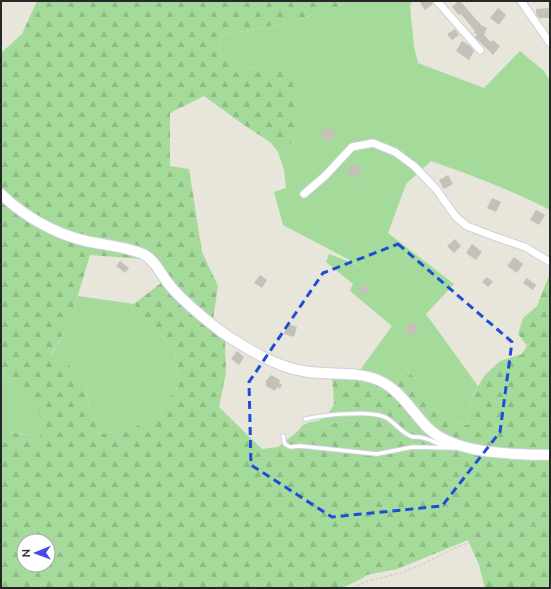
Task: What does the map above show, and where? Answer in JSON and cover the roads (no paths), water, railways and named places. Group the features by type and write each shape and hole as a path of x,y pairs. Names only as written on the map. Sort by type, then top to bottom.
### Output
{"main road":[{"path":"1,194 22,212 54,230 84,240 135,250 146,256 173,289 201,316 249,349 281,365 304,372 358,375 378,380 399,395 431,431 450,442 501,454 550,455"}],"street":[{"path":"437,1 480,50"},
{"path":"521,1 550,44"},
{"path":"304,194 325,176 352,148 373,143 395,152 414,166 436,189 456,217 467,226 525,247 550,262"}],"lane":[{"path":"305,419 329,415 374,414 384,417 411,436 435,442 446,448"},
{"path":"283,436 286,444 290,447 300,446 377,454 413,447 478,449"}]}
